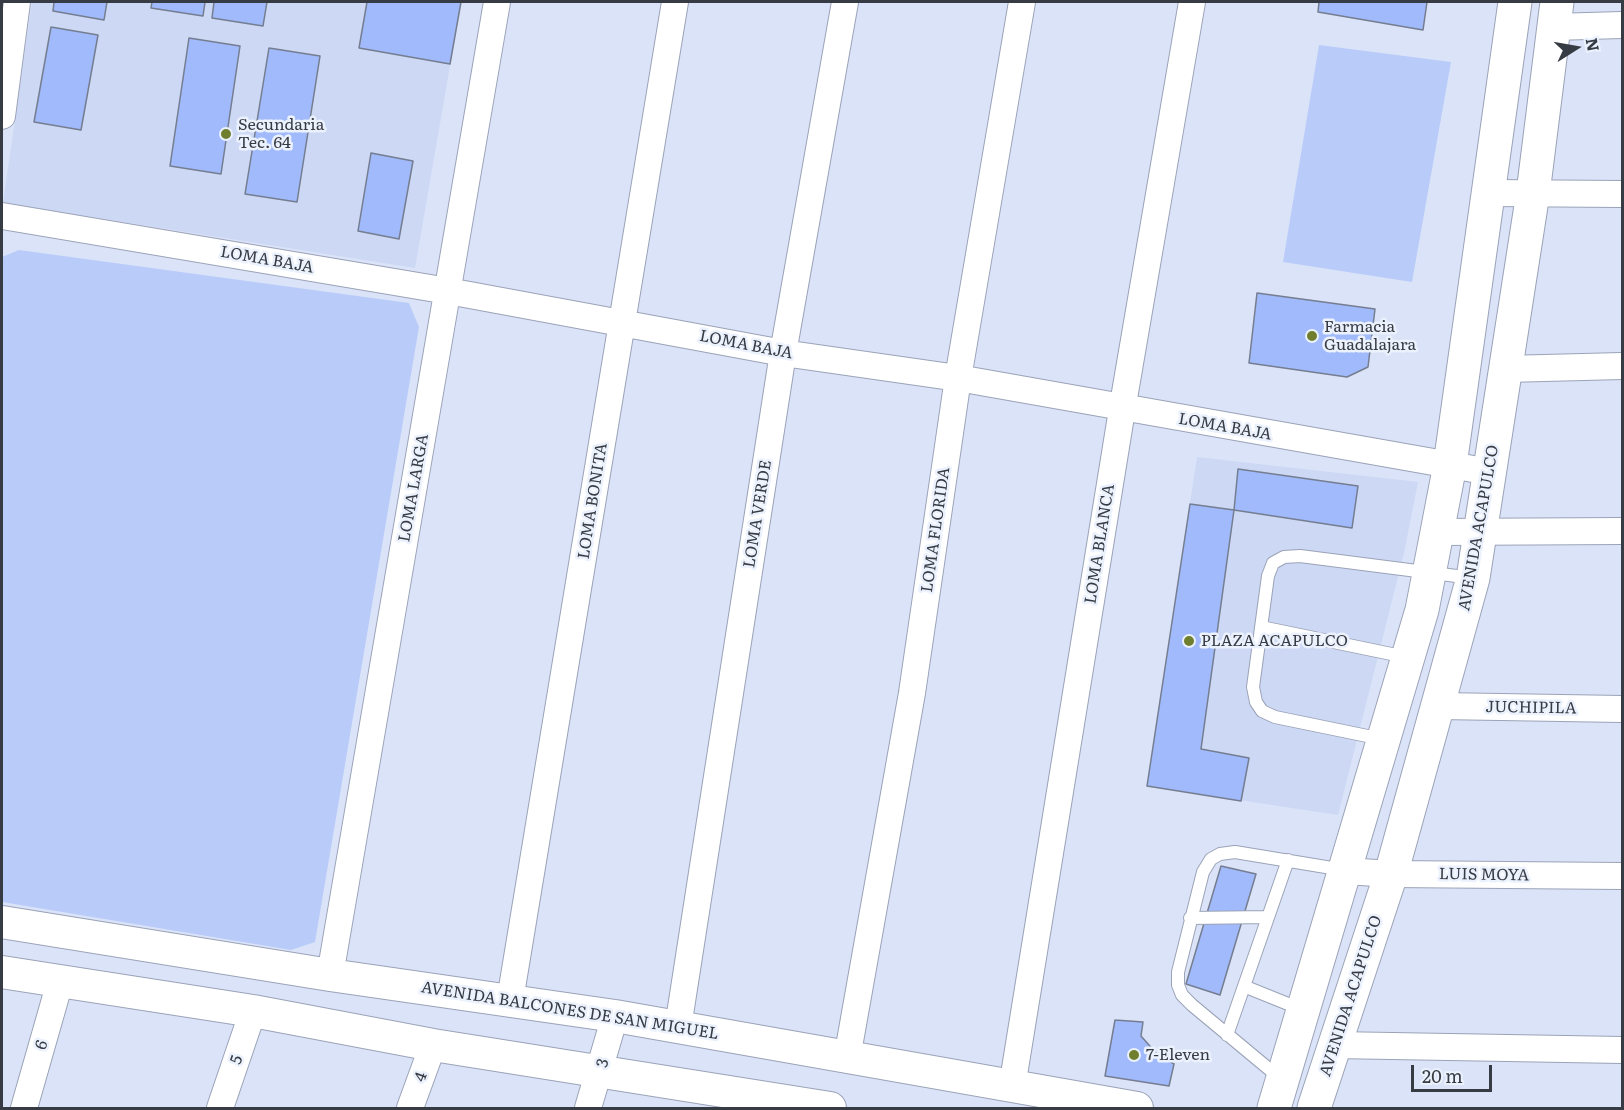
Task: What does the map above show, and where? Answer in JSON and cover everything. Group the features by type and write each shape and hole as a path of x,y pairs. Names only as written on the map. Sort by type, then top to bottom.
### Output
{"main road":[{"path":"1278,1094 1385,739 1430,572 1450,465 1515,2"},
{"name":"AVENIDA ACAPULCO","path":"1314,1108 1391,874 1473,578 1533,193 1555,14"}],"street":[{"path":"2,116 17,2"},
{"name":"LOMA LARGA","path":"330,975 497,2"},
{"name":"LOMA BONITA","path":"510,1000 675,2"},
{"name":"LOMA VERDE","path":"678,1027 783,353 845,2"},
{"name":"LOMA FLORIDA","path":"847,1058 912,693 958,378 1022,2"},
{"name":"LOMA BLANCA","path":"1012,1087 1122,410 1192,2"},
{"path":"1555,14 1623,25"},
{"path":"1489,193 1623,194"},
{"name":"LOMA BAJA","path":"2,216 622,321 783,353 958,378 1122,410 1490,472"},
{"path":"1505,369 1623,366"},
{"path":"1437,532 1623,531"},
{"name":"JUCHIPILA","path":"1439,706 1623,709"},
{"name":"LUIS MOYA","path":"1346,871 1391,874 1623,876"},
{"name":"AVENIDA BALCONES DE SAN MIGUEL","path":"2,922 330,975 615,1016 1137,1108"},
{"path":"2,972 254,1011 433,1044 601,1071 766,1103 830,1108"},
{"name":"6","path":"24,1108 60,982"},
{"name":"5","path":"220,1108 254,1011"},
{"name":"3","path":"588,1108 601,1071 615,1016"},
{"name":"4","path":"410,1108 433,1044"},
{"path":"1334,1045 1623,1050"}],"lane":[{"path":"1385,739 1275,717 1262,711 1256,702 1253,687 1269,576 1273,563 1284,557 1300,556 1473,578"},
{"path":"1261,627 1408,658"},
{"path":"1278,1094 1227,1035 1182,995 1178,986 1178,972 1203,872 1211,859 1220,854 1235,852 1346,871"},
{"path":"1227,1035 1246,987 1287,860"},
{"path":"1190,918 1268,917"},
{"path":"1246,987 1304,1010"}],"shaded area":[{"name":"Secundaria Tec. 64","path":"32,2 461,2 415,268 3,203"},
{"path":"1319,45 1451,62 1412,282 1283,262"},
{"path":"19,250 409,303 419,327 315,942 291,950 2,902 2,257"},
{"name":"PLAZA ACAPULCO","path":"1197,457 1418,482 1404,553 1338,815 1147,786"}],"building":[{"path":"54,2 107,2 104,20 53,11"},
{"path":"152,2 205,2 203,16 151,8"},
{"path":"214,2 267,2 263,26 212,18"},
{"path":"367,2 461,2 450,64 359,48"},
{"path":"1319,2 1427,2 1423,30 1318,12"},
{"path":"51,27 98,35 81,130 34,122"},
{"path":"189,38 240,46 221,174 170,166"},
{"path":"269,48 320,56 297,202 245,194"},
{"path":"371,153 413,161 399,239 358,231"},
{"name":"Farmacia Guadalajara","path":"1257,293 1375,309 1368,367 1347,377 1249,363"},
{"path":"1238,469 1358,486 1352,528 1234,510"},
{"path":"1190,504 1234,510 1201,749 1249,758 1241,801 1147,786"},
{"path":"1221,866 1256,874 1220,995 1186,984"},
{"name":"7-Eleven","path":"1115,1020 1143,1022 1141,1036 1156,1053 1174,1064 1169,1086 1105,1076"}],"place":[{"name":"Secundaria Tec. 64","path":"226,134"},
{"name":"Farmacia Guadalajara","path":"1312,336"},
{"name":"PLAZA ACAPULCO","path":"1189,641"},
{"name":"7-Eleven","path":"1134,1055"}]}
